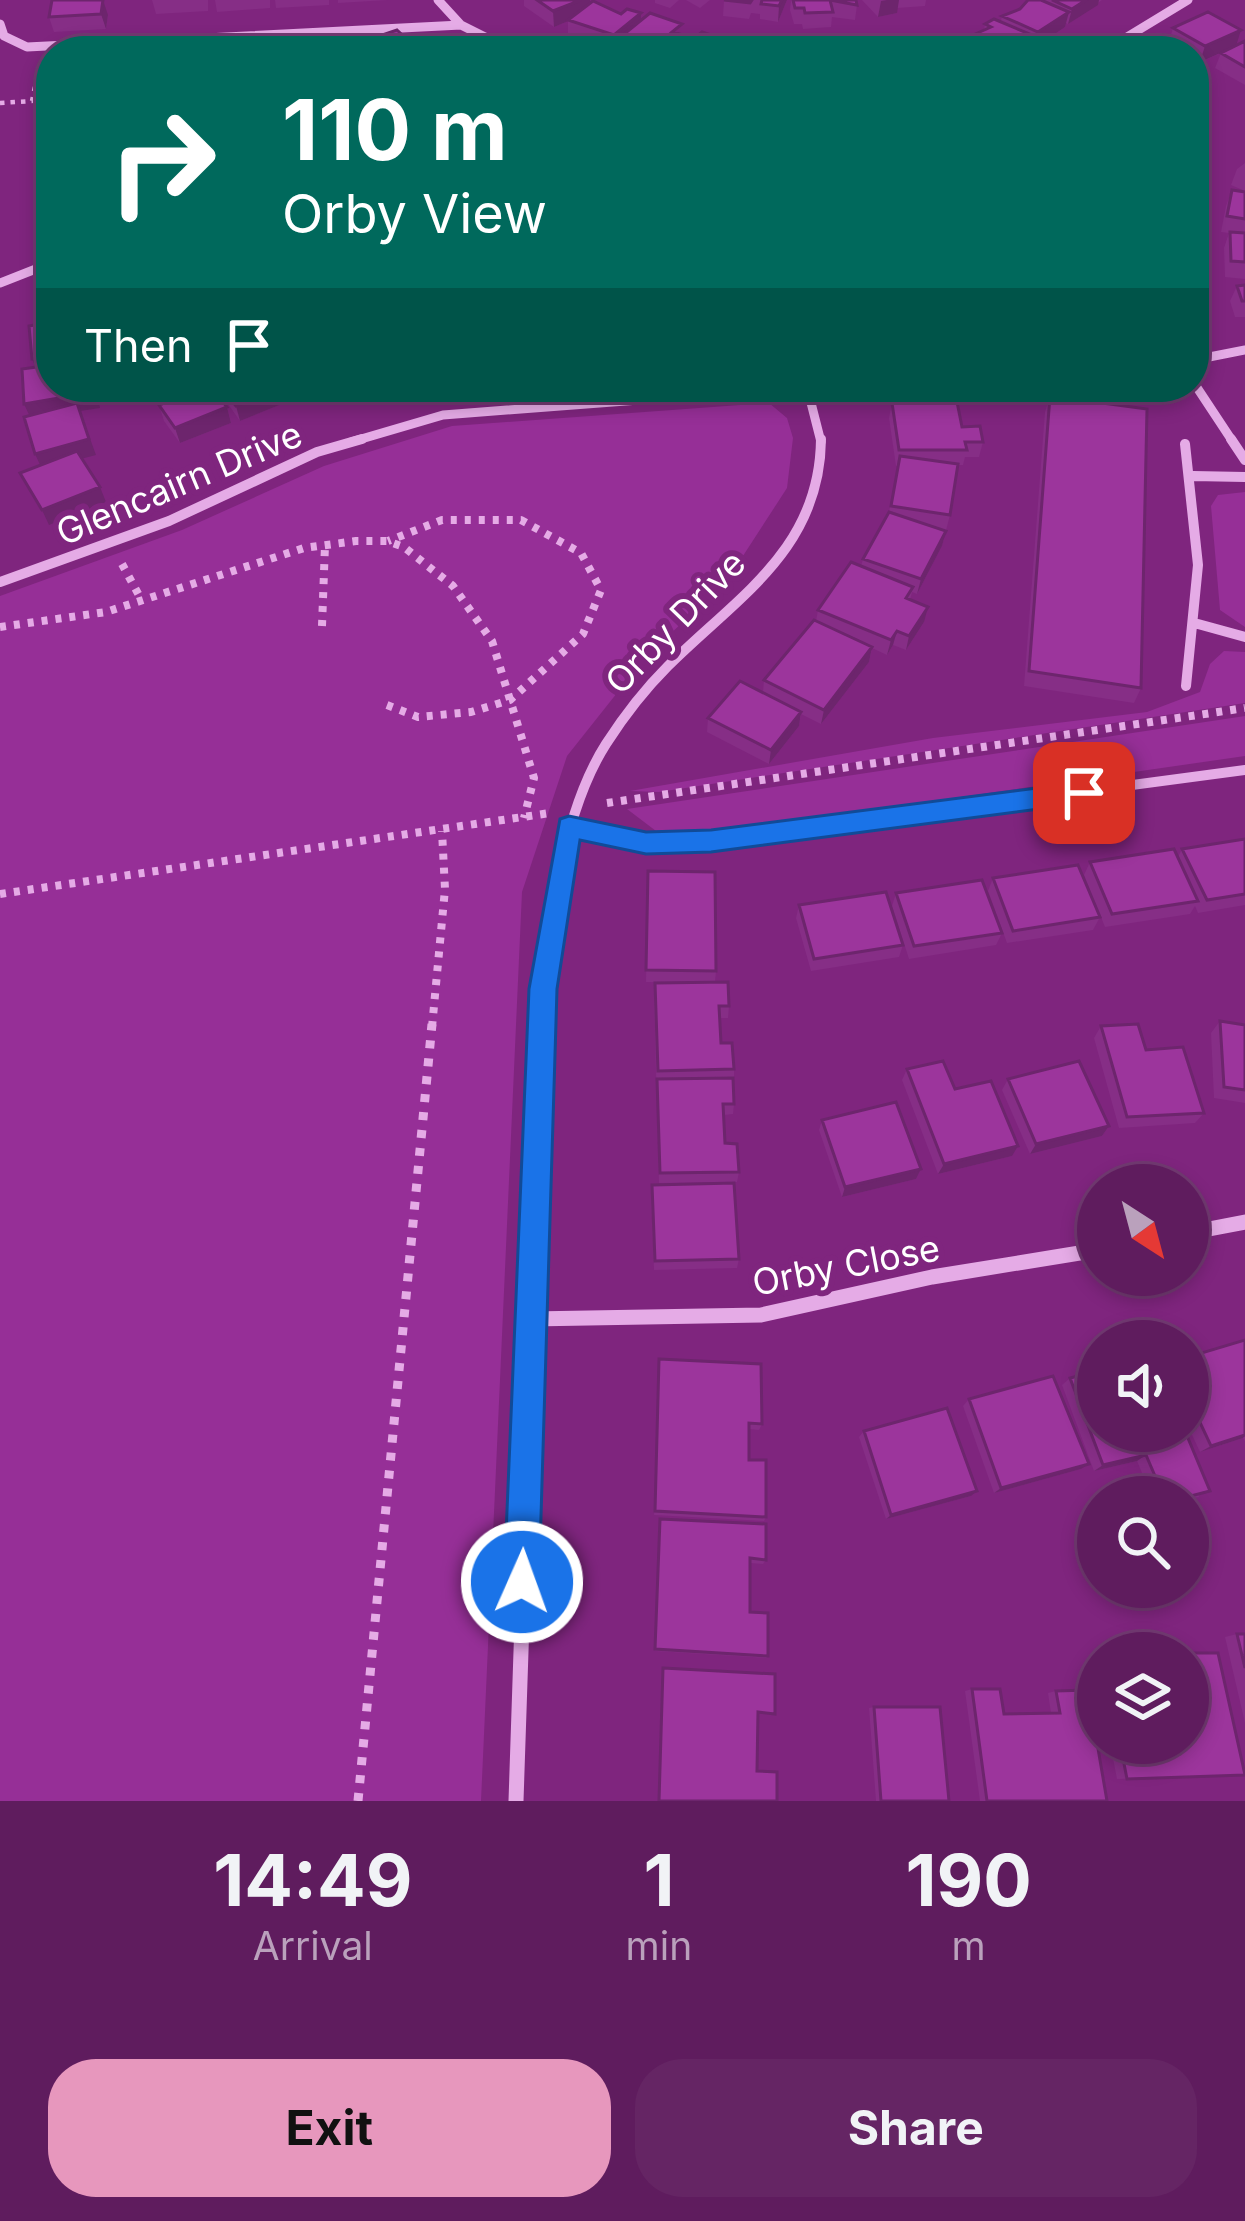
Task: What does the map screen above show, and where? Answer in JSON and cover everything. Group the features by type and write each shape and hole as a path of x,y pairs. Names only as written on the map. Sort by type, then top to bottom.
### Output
{"street":[{"path":"438,0 460,26 481,36"},
{"path":"1129,36 1188,0"},
{"path":"0,24 4,36 36,46"},
{"path":"252,36 460,26"},
{"path":"0,284 36,269"},
{"path":"1209,357 1245,350"},
{"name":"Glencairn Drive","path":"0,582 110,544 317,452 443,415 612,402"},
{"name":"Orby Drive","path":"516,1801 543,989 573,808 618,725 667,667 735,609 778,556 808,502 821,439 812,402"},
{"path":"1207,402 1245,460"},
{"path":"1185,444 1192,476 1198,624 1186,686"},
{"path":"1192,476 1245,477"},
{"path":"1198,624 1245,637"},
{"path":"569,827 646,843 711,841 1245,770"},
{"path":"1209,1229 1245,1222"},
{"name":"Orby Close","path":"531,1319 761,1316 932,1277 1077,1253"}],"path":[{"path":"0,103 32,101 36,83"},
{"path":"0,627 70,620 272,555 387,541 442,520 521,520 581,553 601,590 583,634 510,700 471,712 418,717 387,705"},
{"path":"387,541 430,566 474,610 492,641 534,778 524,818"},
{"path":"110,544 141,599"},
{"path":"322,626 325,545"},
{"path":"0,894 1245,708"},
{"path":"358,1801 446,889 442,831"}],"shaded area":[{"path":"769,403 787,418 793,438 787,488 728,579 644,659 567,756 522,892 481,1801 0,1801 0,596 182,530 324,466 452,426"},
{"path":"1245,492 1245,627 1220,610 1211,506 1218,495"},
{"path":"1224,651 1245,652 1245,703 659,792 630,791 933,738 1147,712 1200,692 1210,664"},
{"path":"1245,716 1245,756 697,835 656,831 627,809"}],"building":[{"path":"52,0 103,0 101,14 49,17"},
{"path":"537,0 581,0 553,11"},
{"path":"762,0 782,0 779,6 761,4"},
{"path":"793,0 830,0 833,12 805,13 804,8 795,8"},
{"path":"1028,0 1041,0 1069,12 1038,32 1002,16"},
{"path":"1052,0 1086,0 1072,9"},
{"path":"593,1 621,14 627,9 641,13 614,35 568,20"},
{"path":"1208,12 1241,30 1209,44 1209,36 1187,36 1173,28"},
{"path":"650,13 682,24 672,32 687,36 622,36"},
{"path":"994,19 1032,35 971,36 991,27 985,24"},
{"path":"1245,41 1245,67 1221,53"},
{"path":"1232,190 1245,192 1245,219 1227,216"},
{"path":"1230,232 1245,233 1245,262 1231,261"},
{"path":"36,325 36,358 32,359 29,326"},
{"path":"36,367 36,402 24,404 22,369"},
{"path":"223,402 227,407 175,428 159,405"},
{"path":"957,402 962,427 980,426 983,442 965,442 967,450 899,450 892,403"},
{"path":"1050,402 1147,409 1141,688 1029,671"},
{"path":"77,403 89,439 35,454 24,417"},
{"path":"77,451 100,487 42,510 20,473"},
{"path":"900,456 958,464 950,515 891,506"},
{"path":"889,512 946,531 921,579 863,559"},
{"path":"851,562 913,587 906,598 928,607 909,636 897,631 891,640 818,610"},
{"path":"814,620 872,647 824,710 764,680"},
{"path":"740,681 801,712 771,750 708,718"},
{"path":"1245,839 1245,894 1207,900 1182,849"},
{"path":"1174,849 1198,901 1112,914 1090,862"},
{"path":"1078,865 1100,917 1013,931 993,878"},
{"path":"648,871 715,872 716,971 646,970"},
{"path":"982,880 1002,933 914,946 896,893"},
{"path":"886,892 903,945 814,959 799,905"},
{"path":"728,982 729,1006 719,1006 721,1043 732,1043 734,1069 658,1071 655,983"},
{"path":"1220,1021 1245,1025 1245,1090 1224,1087"},
{"path":"1138,1024 1146,1050 1183,1047 1204,1113 1127,1117 1101,1026"},
{"path":"943,1061 955,1089 991,1081 1018,1146 944,1164 907,1069"},
{"path":"1079,1061 1109,1126 1036,1144 1008,1079"},
{"path":"733,1078 734,1104 723,1104 725,1143 737,1144 739,1172 660,1173 657,1079"},
{"path":"896,1102 921,1169 845,1187 822,1120"},
{"path":"734,1183 739,1259 655,1261 652,1185"},
{"path":"1245,1340 1245,1435 1211,1446 1209,1442 1209,1351"},
{"path":"659,1359 761,1364 762,1424 749,1423 749,1460 766,1460 766,1517 655,1511"},
{"path":"1053,1376 1077,1435 1077,1452 1084,1452 1089,1464 1001,1488 969,1399"},
{"path":"947,1408 977,1491 891,1515 864,1431"},
{"path":"1098,1452 1194,1452 1204,1476 1155,1476 1146,1455 1103,1465"},
{"path":"660,1519 766,1524 766,1560 750,1558 750,1612 768,1613 768,1656 655,1649"},
{"path":"1237,1634 1245,1634 1245,1668"},
{"path":"1209,1653 1218,1653 1245,1775 1127,1779 1124,1764 1209,1764"},
{"path":"663,1668 775,1674 775,1714 758,1712 757,1771 777,1772 777,1801 659,1801"},
{"path":"972,1689 1000,1689 1004,1714 1060,1713 1056,1691 1077,1690 1077,1764 1101,1764 1107,1801 987,1801"},
{"path":"874,1707 940,1707 949,1801 881,1801"}],"route":[{"path":"522,1582 543,989 569,827 646,843 711,841 1084,793"}]}
